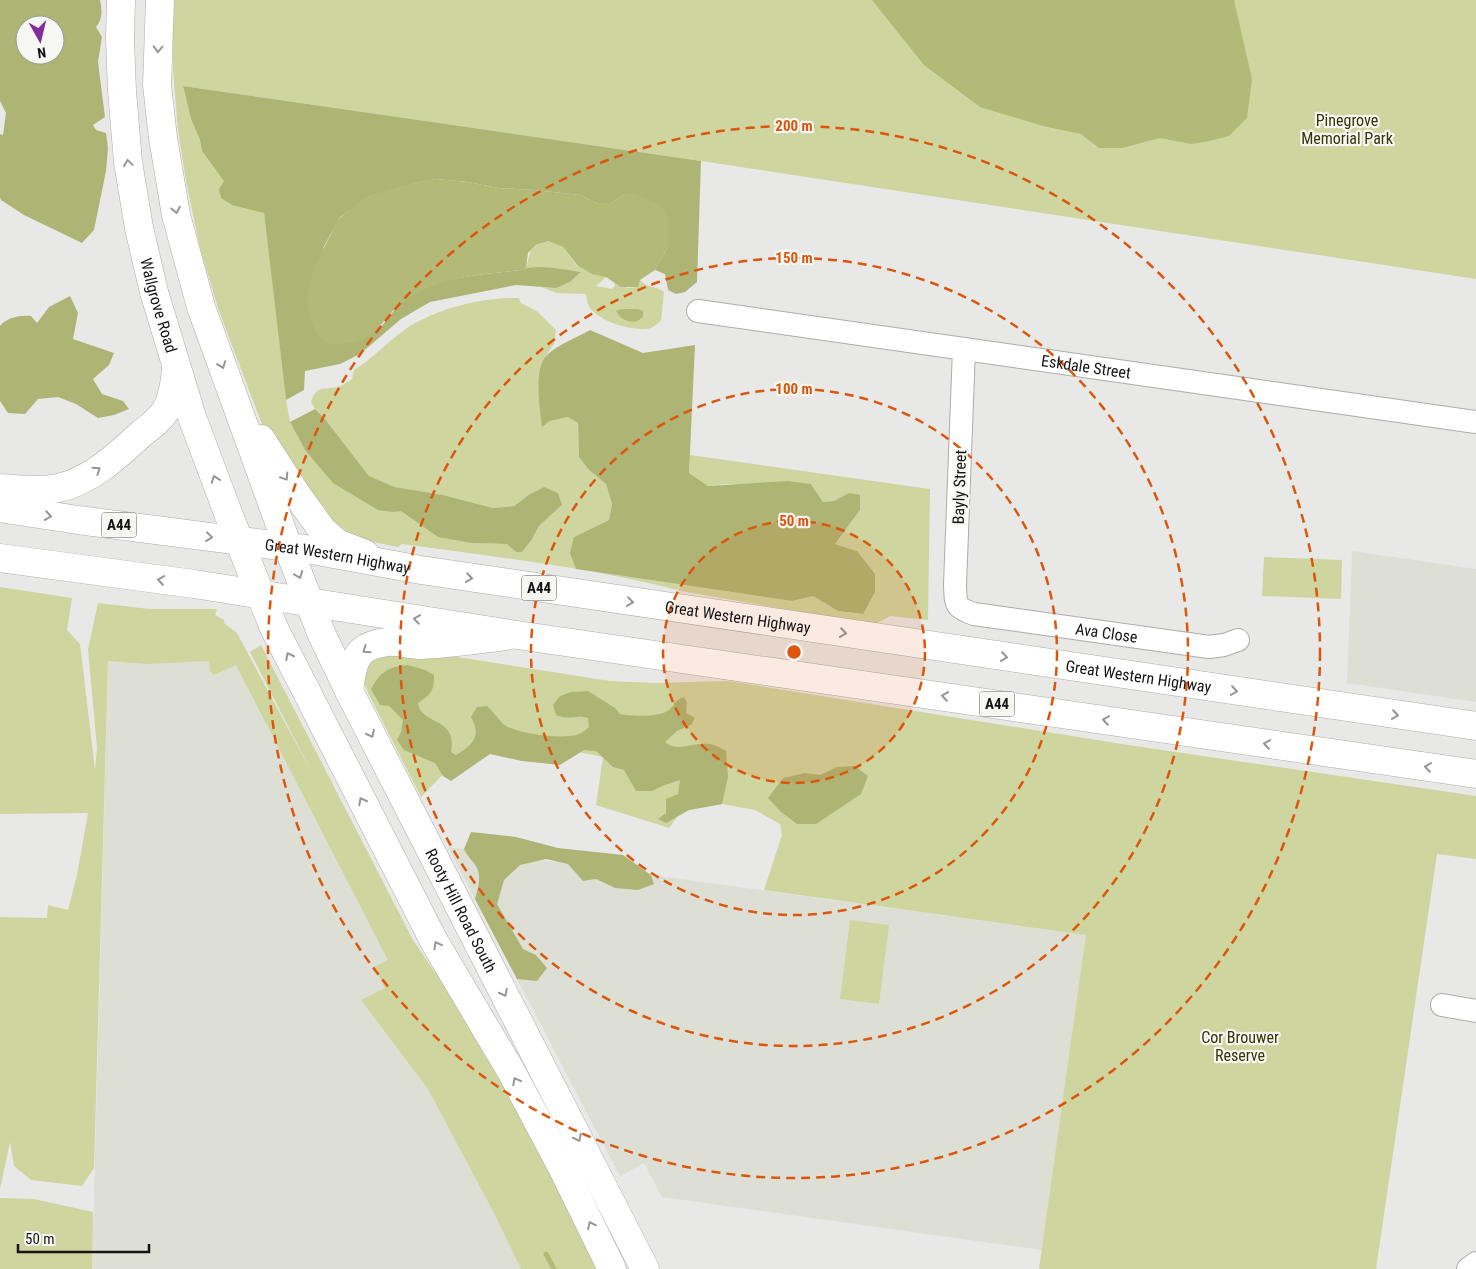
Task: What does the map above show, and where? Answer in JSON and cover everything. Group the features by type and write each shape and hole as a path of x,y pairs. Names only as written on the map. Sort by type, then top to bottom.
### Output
{"main road":[{"name":"Wallgrove Road","path":"121,0 121,73 128,162 139,228 154,292 192,417 261,595"},
{"path":"160,0 157,85 163,138 176,214 201,307 288,547"},
{"path":"0,488 44,490 72,484 93,474 117,456 165,412 175,385 176,366"},
{"path":"232,391 293,490 312,517 331,539 349,548 421,570"},
{"name":"Great Western Highway","path":"0,508 288,547 421,570 1476,726"},
{"name":"Rooty Hill Road South","path":"288,547 322,635 349,691 645,1269"},
{"name":"A44","path":"0,558 1476,774"},
{"path":"0,570 42,563"},
{"path":"261,595 274,628 435,943 511,1071 564,1171 612,1269"},
{"path":"349,691 352,672 357,658 362,652 378,644 388,642 418,645 440,644 517,635"}],"street":[{"name":"Eskdale Street","path":"698,311 1476,422"},
{"name":"Bayly Street","path":"964,349 955,593 956,601 961,610 974,614"},
{"name":"Ava Close","path":"974,614 1208,647 1224,645 1238,640"},
{"path":"1442,1006 1476,1011"},
{"path":"1468,1269 1476,1263"}],"shaded area":[{"path":"0,0 100,0 100,21 96,27 102,37 98,62 105,117 93,125 96,130 106,133 108,148 106,171 94,230 82,243 24,215 1,200 0,134 3,135 6,113 0,101"},
{"path":"872,0 1234,0 1252,79 1247,118 1229,136 1205,142 1191,144 1160,138 1122,148 1099,148 1081,134 1043,126 980,107 924,65"},
{"path":"183,86 701,161 697,282 685,292 676,294 668,290 665,274 655,270 668,247 668,216 625,194 611,203 597,203 580,195 498,188 468,182 436,179 415,183 370,196 340,217 323,248 380,328 402,302 432,285 477,275 534,267 581,272 570,282 556,288 516,285 430,302 401,319 360,354 340,364 305,371 304,390 286,400 264,213 232,205 221,198 219,189 224,181 202,151 200,140 191,119"},
{"path":"436,179 468,182 498,188 580,195 597,203 611,203 625,194 635,194 659,204 668,216 668,247 655,270 640,280 638,287 621,287 606,277 592,274 577,265 563,247 548,241 536,245 528,253 526,268 445,281 431,286 405,300 368,336 347,343 333,344 324,342 311,321 308,310 308,297 313,273 338,220 370,196 386,190"},
{"path":"70,296 78,313 73,339 114,353 109,365 93,379 102,394 123,401 129,409 114,415 98,418 76,404 58,397 38,399 25,414 8,413 0,401 0,326 14,317 23,316 31,316 37,323 49,307"},
{"path":"621,309 638,309 643,311 643,317 636,322 627,320 622,318 616,311"},
{"path":"590,330 643,353 695,345 689,473 708,486 787,481 811,484 823,502 834,501 849,493 860,495 860,510 835,544 857,551 875,574 875,592 863,614 838,611 813,596 792,601 576,569 570,553 574,537 609,520 612,504 606,484 589,470 579,457 578,423 568,417 550,421 542,427 539,379 540,369 547,355 562,344"},
{"path":"315,409 325,419 369,476 395,487 443,495 493,508 514,506 530,494 544,487 558,493 562,505 539,526 522,552 516,552 507,544 472,543 438,537 401,511 378,510 333,483 305,450 290,422"},
{"path":"1352,551 1476,569 1476,702 1347,683"},
{"path":"231,628 406,967 588,1269 92,1269 109,632"},
{"path":"408,665 434,675 431,692 418,703 425,715 449,732 452,741 451,752 456,755 471,744 476,735 471,717 477,707 487,706 503,724 516,730 534,734 571,736 577,735 589,727 588,718 556,715 553,705 560,696 571,692 588,691 615,708 620,714 638,716 666,712 684,697 687,703 686,713 695,718 691,725 677,731 665,742 675,747 710,744 726,751 728,777 722,804 689,810 666,823 658,819 666,813 666,799 678,794 680,780 652,791 636,791 624,770 613,767 596,751 584,750 560,765 522,761 490,754 451,781 443,776 435,763 404,750 397,740 401,732 403,720 389,706 380,705 371,689 378,678 386,671"},
{"path":"855,766 868,776 861,794 816,824 797,824 780,811 768,798 783,778 805,773 820,775 837,767"},
{"path":"471,832 516,837 558,848 623,855 651,875 654,884 638,890 615,888 596,879 583,881 568,864 546,859 520,865 504,880 497,904 523,949 536,955 547,968 537,981 517,979 475,899 479,874 476,866 464,849"},
{"path":"448,847 1087,935 1042,1250 662,1197 644,1163 620,1176"}],"green space":[{"name":"Pinegrove Memorial Park","path":"173,0 1476,0 1476,279 701,161 183,86 191,119 200,140 202,151 225,181 253,209 264,213 290,422 305,450 393,512 401,510 419,523 472,543 508,544 516,552 532,539 539,526 562,505 544,487 530,494 514,506 493,508 443,495 395,487 369,476 325,419 315,409 311,402 316,393 321,389 337,387 347,383 352,379 354,370 399,334 425,318 456,307 488,300 519,298 521,303 538,312 556,330 554,344 545,357 543,426 550,421 568,417 578,423 579,457 589,470 606,484 612,504 609,520 574,537 576,569 402,544 398,547 348,537 321,518 329,515 323,505 314,508 263,427 218,308 200,248 178,130 173,71"},
{"path":"548,241 563,247 576,265 615,274 606,277 596,286 612,289 615,286 614,281 622,287 637,287 640,280 646,285 658,288 664,292 661,321 652,327 644,329 626,327 600,317 588,305 586,294 557,293 541,287 562,285 571,281 580,273 550,268 526,268 531,250 537,245"},
{"path":"690,455 930,489 928,620 890,616 874,625 681,591 582,570 792,601 813,596 838,611 862,614 875,592 857,551 835,544 860,510 849,493 834,501 823,502 811,484 726,484 708,486 689,474"},
{"path":"1264,557 1342,560 1341,599 1262,596"},
{"path":"0,587 72,598 67,630 80,644 95,770 97,748 88,649 98,603 149,609 217,609 215,615 224,620 224,623 237,633 313,775 250,652 261,645 413,940 434,971 462,1005 603,1269 521,1269 495,1215 428,1089 361,1000 385,988 374,967 388,960 236,665 214,675 210,671 209,661 147,664 108,661 94,1168 82,1186 31,1180 14,1166 10,1142 0,1189 0,917 47,918 48,905 68,910 77,875 88,813 0,814"},
{"name":"Cor Brouwer Reserve","path":"393,647 610,681 654,683 728,681 1128,745 1476,796 1476,859 1437,854 1376,1269 1039,1269 1086,935 764,890 782,835 780,824 755,810 722,804 689,810 678,816 669,828 596,805 603,757 483,733 421,797 364,682 371,661 387,656"},
{"path":"850,920 889,925 879,1004 840,999"},
{"path":"0,1198 34,1199 93,1212 92,1269 0,1269"}],"waterway":[{"path":"546,1254 554,1269"}]}
